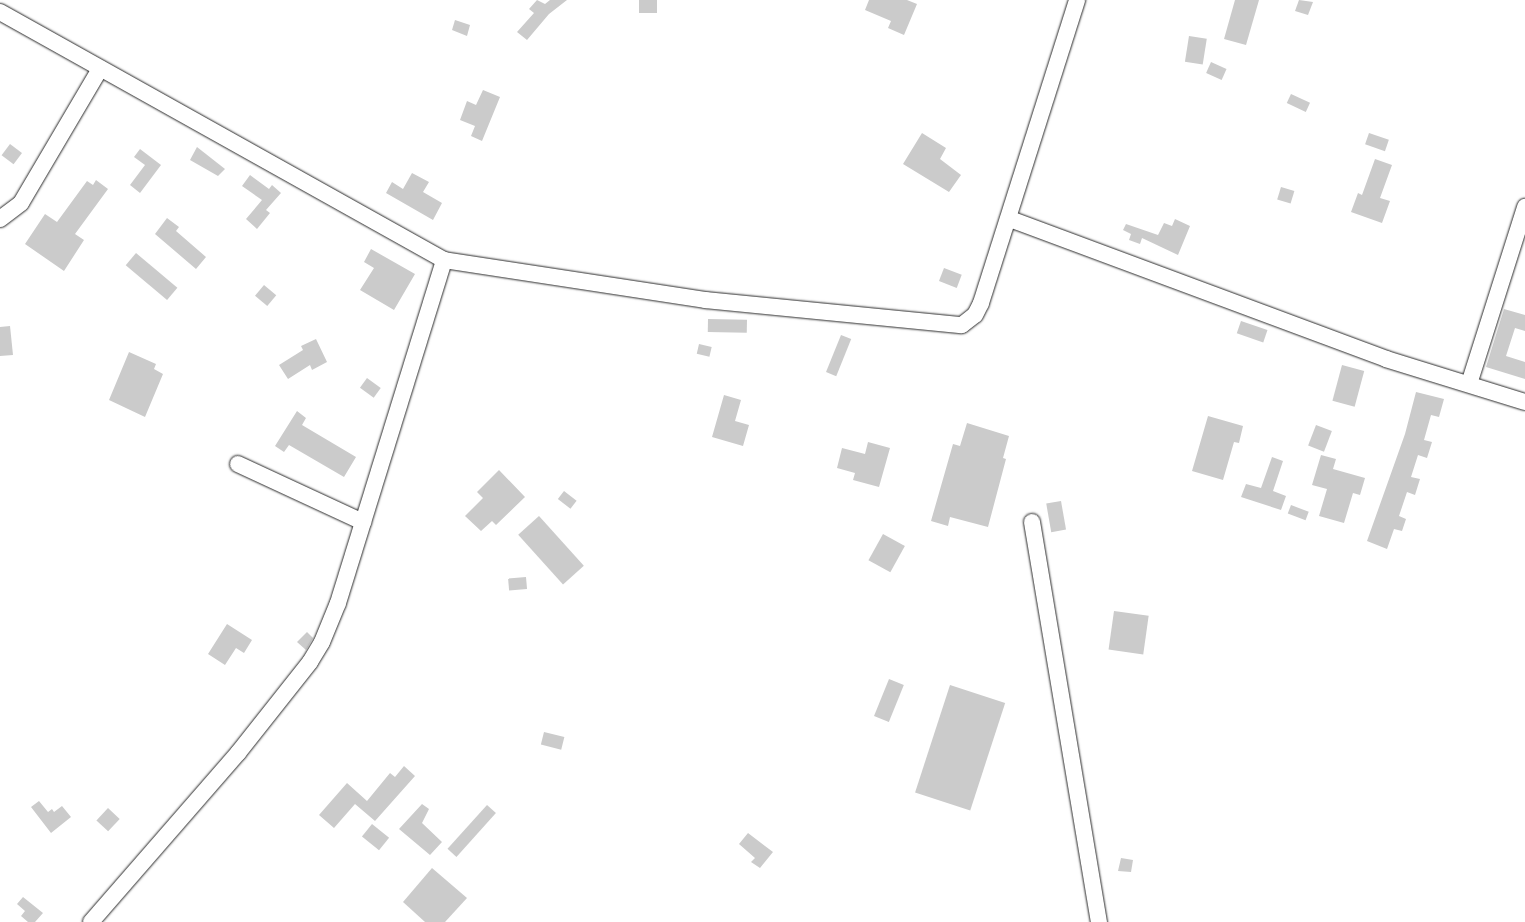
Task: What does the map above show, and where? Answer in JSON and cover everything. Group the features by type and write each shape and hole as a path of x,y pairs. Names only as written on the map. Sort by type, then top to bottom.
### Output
{"street":[{"path":"0,12 444,260 705,300 962,325 975,315 982,303 1010,219 1076,0"},
{"path":"0,220 21,203 100,69"},
{"path":"1469,384 1525,207"},
{"path":"1010,219 1386,358 1525,402"},
{"path":"91,922 238,753 310,662 334,616 444,260"},
{"path":"238,464 363,522"},
{"path":"1032,522 1099,922"}],"building":[{"path":"537,0 545,4 550,0 567,0 549,14 527,40 517,32 534,13 529,9"},
{"path":"639,0 657,0 657,13 639,13"},
{"path":"869,0 907,0 917,4 904,35 888,28 891,21 865,10"},
{"path":"1235,0 1259,0 1246,45 1224,39"},
{"path":"1299,0 1313,2 1308,15 1295,11"},
{"path":"455,20 470,25 467,36 452,30"},
{"path":"1189,36 1207,39 1203,64 1185,62"},
{"path":"1211,62 1227,69 1222,80 1206,73"},
{"path":"483,90 500,97 482,141 471,136 475,126 460,120 467,101 476,105"},
{"path":"1291,94 1310,103 1306,112 1287,103"},
{"path":"922,133 946,148 940,159 961,175 949,192 903,164"},
{"path":"1369,133 1389,140 1385,151 1365,144"},
{"path":"10,144 22,153 14,164 2,155"},
{"path":"197,147 225,169 218,176 190,160"},
{"path":"140,149 161,165 140,193 130,185 145,165 134,157"},
{"path":"1375,159 1392,165 1380,198 1390,201 1382,223 1351,212 1358,193 1362,195"},
{"path":"412,173 429,182 423,192 442,203 433,220 386,193 392,182 403,189"},
{"path":"250,175 269,189 272,185 281,193 266,210 270,213 257,229 246,219 262,200 242,186"},
{"path":"96,180 108,189 75,234 84,240 64,271 25,244 45,214 57,222 87,181 93,185"},
{"path":"1281,187 1294,191 1291,204 1277,199"},
{"path":"167,218 179,227 176,231 206,257 196,269 155,234"},
{"path":"1175,219 1190,226 1178,255 1142,238 1140,244 1129,240 1131,234 1123,230 1126,224 1158,235 1164,223 1172,226"},
{"path":"371,249 415,274 394,310 360,290 374,268 364,262"},
{"path":"136,253 177,288 167,300 126,265"},
{"path":"944,268 962,275 957,288 939,281"},
{"path":"264,285 276,295 267,306 255,296"},
{"path":"1504,309 1525,315 1525,331 1515,328 1506,356 1525,362 1525,379 1486,367"},
{"path":"708,319 747,320 747,333 708,332"},
{"path":"1241,321 1267,330 1263,342 1237,333"},
{"path":"10,326 13,355 0,356 0,327"},
{"path":"841,335 851,339 836,376 826,372"},
{"path":"316,339 327,362 312,370 310,365 288,379 279,365 303,350 301,346"},
{"path":"699,344 712,347 709,357 697,354"},
{"path":"129,352 156,364 154,369 163,374 145,417 109,400"},
{"path":"1342,365 1364,371 1355,407 1332,401"},
{"path":"367,378 381,388 374,398 360,388"},
{"path":"1416,392 1444,399 1439,417 1431,415 1424,440 1432,442 1427,458 1418,455 1411,477 1420,479 1415,495 1407,492 1399,516 1406,519 1402,531 1394,529 1387,549 1367,541 1405,434"},
{"path":"724,395 741,400 735,421 749,425 743,446 712,437"},
{"path":"297,411 306,418 302,425 356,457 344,477 289,445 284,452 275,446"},
{"path":"1208,416 1243,426 1239,443 1234,442 1223,480 1192,471"},
{"path":"967,423 1009,436 1003,458 1006,459 988,527 950,517 948,526 931,521 953,444 960,446"},
{"path":"1316,425 1332,431 1324,452 1308,446"},
{"path":"868,442 890,448 879,487 853,480 855,473 837,468 842,448 865,454"},
{"path":"1321,455 1336,459 1333,469 1365,478 1360,495 1353,493 1344,523 1319,516 1327,489 1312,485"},
{"path":"1272,457 1283,461 1273,491 1286,496 1281,510 1241,497 1246,484 1261,488"},
{"path":"499,470 525,497 496,525 492,521 481,531 465,516 483,498 477,492"},
{"path":"564,491 577,501 570,509 558,499"},
{"path":"1061,501 1066,530 1051,532 1046,504"},
{"path":"1291,505 1309,512 1306,520 1288,513"},
{"path":"539,516 584,566 563,585 518,535"},
{"path":"883,534 905,546 890,572 868,560"},
{"path":"526,577 527,589 509,591 508,579"},
{"path":"1114,611 1149,616 1143,654 1109,650"},
{"path":"227,624 252,640 244,653 236,648 225,665 208,654"},
{"path":"307,632 313,638 306,650 297,642"},
{"path":"889,679 904,685 889,722 874,716"},
{"path":"950,685 1005,703 970,810 915,792"},
{"path":"544,732 564,737 561,750 541,745"},
{"path":"404,766 415,776 375,821 355,804 334,828 319,815 347,783 367,801 390,773 395,777"},
{"path":"39,801 48,812 52,809 54,812 62,806 71,817 51,833 31,807"},
{"path":"422,804 429,809 422,823 442,842 430,855 399,829"},
{"path":"487,805 496,813 456,857 448,849"},
{"path":"108,808 120,819 108,831 96,820"},
{"path":"372,824 389,838 379,850 362,836"},
{"path":"748,833 773,852 760,868 751,862 755,858 739,844"},
{"path":"1121,858 1133,860 1131,872 1118,871"},
{"path":"432,868 467,898 445,922 425,922 403,902"},
{"path":"23,897 43,913 35,922 28,922 21,916 25,911 17,904"}]}
